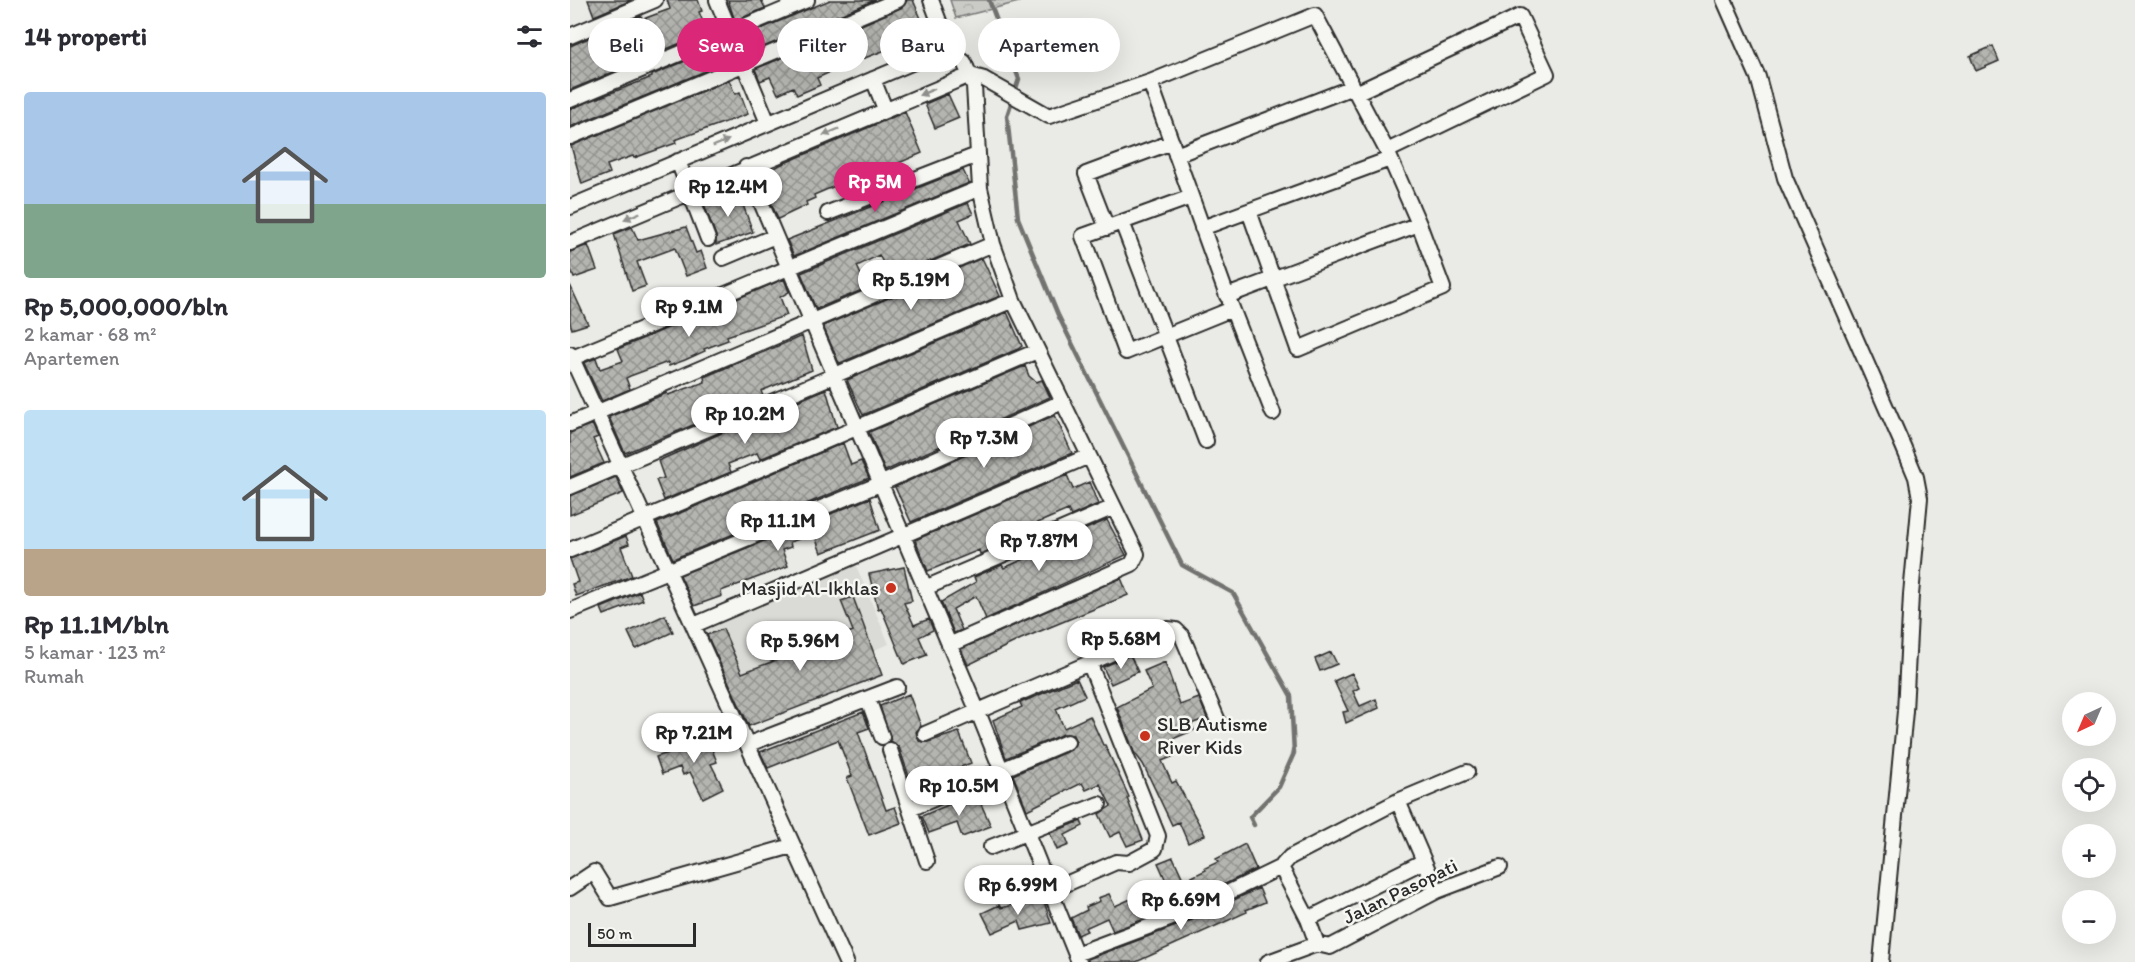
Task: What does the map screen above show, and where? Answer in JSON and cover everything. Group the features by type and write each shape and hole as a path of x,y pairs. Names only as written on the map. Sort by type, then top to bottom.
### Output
{"street":[{"path":"570,36 655,0"},
{"path":"717,0 724,18"},
{"path":"764,18 807,0"},
{"path":"765,54 897,0"},
{"path":"931,0 938,18"},
{"path":"1724,0 1758,77 1785,178 1903,446 1916,477 1920,498 1911,595 1905,711 1881,962"},
{"path":"570,243 746,167 970,75 984,79 1049,116 1150,82 1315,15 1389,155 1419,224 1443,288 1298,349 1271,279 1249,211"},
{"path":"1107,228 1086,174 1174,149 1355,90 1520,16 1547,74 1389,155 1202,228"},
{"path":"570,100 677,55"},
{"path":"949,645 1132,564 1137,554 1013,300 993,244 980,188 975,93 966,66"},
{"path":"570,136 722,72"},
{"path":"747,72 768,123"},
{"path":"570,207 891,72"},
{"path":"873,79 885,109"},
{"path":"1150,82 1272,413"},
{"path":"828,213 977,155"},
{"path":"678,161 708,239"},
{"path":"746,167 978,712 1025,833 1078,958 1188,912 1281,867 1290,857 1398,801 1467,772"},
{"path":"846,962 792,846 749,744 571,357 980,188"},
{"path":"1191,197 1083,236 1126,352 1232,309"},
{"path":"1122,222 1206,441"},
{"path":"1227,296 1419,224"},
{"path":"723,258 774,236"},
{"path":"570,424 993,244"},
{"path":"570,487 1013,300"},
{"path":"570,550 1037,351"},
{"path":"570,611 880,484 1062,402"},
{"path":"694,625 1089,456"},
{"path":"925,588 1114,507"},
{"path":"926,734 1168,629 1176,630 1182,636 1218,721"},
{"path":"1050,891 1116,862 1130,863 1155,849 1158,836 1089,662"},
{"path":"749,744 897,687"},
{"path":"868,699 882,737"},
{"path":"910,809 1067,742"},
{"path":"890,750 927,861"},
{"path":"1398,801 1437,891"},
{"path":"991,847 1099,804"},
{"path":"570,888 594,872 610,898 792,846"},
{"path":"1308,919 1424,861"},
{"path":"1281,867 1308,919 1317,944"},
{"name":"Jalan Pasopati","path":"1269,962 1317,944 1330,947 1437,891 1500,867"}],"shaded area":[{"path":"854,561 889,644 737,706 706,629 711,623"}],"green space":[{"path":"950,0 1018,0 1019,2 956,18"}],"building":[{"path":"588,0 632,0 594,16"},
{"path":"667,0 698,0 702,11 699,12 701,18 677,18 677,45 665,50 665,18 646,18 670,9"},
{"path":"728,0 761,0 765,8 742,18 734,18"},
{"path":"830,0 875,0 832,18 787,18"},
{"path":"907,0 913,0 921,18 880,18 880,52 868,57 868,22 901,8"},
{"path":"777,22 777,41 765,46 765,27"},
{"path":"588,38 588,72 613,72 570,90 570,46"},
{"path":"1993,46 1999,61 1976,71 1970,56"},
{"path":"777,60 777,72 830,72 817,78 820,85 797,95 793,87 778,94 770,77 760,81 756,72 765,72 765,65"},
{"path":"677,65 677,72 703,72 570,127 570,109 652,77 659,72 665,72 665,70"},
{"path":"729,80 735,94 740,92 748,114 675,140 676,143 607,165 610,173 582,184 571,146"},
{"path":"948,94 959,118 935,128 925,104"},
{"path":"905,112 922,153 858,185 845,188 842,183 814,195 815,198 806,202 807,205 778,219 760,177 780,165"},
{"path":"963,170 969,183 794,256 787,240"},
{"path":"739,194 753,232 716,245 716,236 702,199 711,196 714,203"},
{"path":"968,203 973,214 959,220 970,244 891,278 879,255 857,266 867,288 816,309 801,273"},
{"path":"632,227 638,240 686,227 696,253 701,251 707,268 686,276 675,248 637,262 646,286 632,291 614,234"},
{"path":"588,245 597,270 574,278 570,267 570,252"},
{"path":"982,258 1000,296 840,363 838,361 823,326"},
{"path":"784,279 789,292 780,297 787,315 727,336 728,340 704,349 705,351 685,360 669,366 668,362 630,376 626,378 630,389 602,401 584,363 596,358 600,369 623,361 618,349"},
{"path":"570,285 588,324 572,329 570,323"},
{"path":"1007,312 1022,346 1018,349 863,415 847,380"},
{"path":"802,336 812,370 761,391 763,396 728,406 727,411 625,453 609,417 667,393 668,395 705,382 704,377"},
{"path":"1025,366 1029,376 1036,382 1042,380 1050,397 885,471 869,432"},
{"path":"826,389 837,427 760,459 757,453 728,464 731,472 664,500 656,480 664,478 658,461 733,428 735,432 788,412 786,406"},
{"path":"1055,415 1072,453 911,522 895,487"},
{"path":"592,424 598,437 593,439 604,463 570,477 570,433"},
{"path":"843,443 851,465 861,461 869,478 673,559 657,523"},
{"path":"1067,475 1073,489 1089,482 1098,504 1071,516 1068,510 1033,525 1036,531 1023,536 1020,531 994,543 996,548 980,554 979,550 928,571 915,540"},
{"path":"616,477 623,493 570,515 570,496"},
{"path":"870,498 880,530 821,553 814,534 790,542 791,547 782,550 788,566 721,591 722,596 694,606 680,575"},
{"path":"1107,520 1126,555 986,619 976,596 953,609 962,630 954,633 941,602 976,582 974,577 1002,565 1004,568 1031,556 1030,553"},
{"path":"626,536 629,544 621,547 632,576 576,596 572,584 578,582 570,559"},
{"path":"904,567 912,601 904,603 914,625 929,619 933,630 919,637 927,655 904,664 881,608 878,609 869,574"},
{"path":"1121,578 1128,595 1021,639 968,665 961,649"},
{"path":"640,592 643,600 604,615 601,608"},
{"path":"853,597 882,675 749,726 707,635 723,629 742,673 853,631 841,601"},
{"path":"665,615 673,632 636,649 628,632"},
{"path":"1331,652 1337,664 1320,671 1315,659"},
{"path":"1130,655 1138,672 1111,684 1103,667"},
{"path":"1165,662 1180,705 1199,698 1207,718 1191,724 1194,730 1168,741 1174,756 1162,761 1172,783 1176,781 1205,835 1188,843 1179,822 1172,825 1143,764 1134,752 1117,707 1152,689 1144,671"},
{"path":"1352,673 1359,688 1353,691 1360,706 1376,699 1379,708 1346,723 1343,712 1348,711 1334,681"},
{"path":"1077,679 1085,696 1056,709 1064,728 1090,716 1129,797 1127,798 1143,840 1127,846 1120,832 1110,837 1099,814 1111,806 1100,784 1086,790 1082,783 1027,810 1013,775 1071,750 1076,742 1073,735 1063,734 1006,758 993,720 1022,707 1020,703"},
{"path":"909,694 921,726 916,732 919,741 928,742 959,732 971,763 930,779 932,784 914,791 899,747 891,741 880,706"},
{"path":"863,712 869,728 858,732 886,810 895,807 901,823 869,835 847,778 852,776 838,740 768,768 760,752"},
{"path":"706,734 717,762 711,764 723,788 703,798 690,772 683,775 680,767 662,774 656,757 674,751 672,746"},
{"path":"976,793 991,826 962,837 957,823 929,833 922,816"},
{"path":"1081,821 1083,826 1065,835 1069,845 1057,850 1050,833"},
{"path":"1245,844 1256,869 1184,904 1113,931 1107,918 1085,928 1087,931 1078,935 1071,918 1087,910 1086,907 1100,901 1098,898 1109,894 1115,906 1167,883 1158,863 1173,857 1184,881 1218,862 1216,859"},
{"path":"1259,888 1265,902 1136,962 1088,962 1088,959 1192,920"},
{"path":"1043,898 1051,923 1022,930 1019,921 992,933 982,913 999,905 1001,908"}],"waterway":[{"path":"989,0 1019,79 1007,116 1018,218 1058,315 1182,565 1233,593 1291,696 1294,753 1279,787 1250,817 1254,825"}],"place":[{"name":"Masjid Al-Ikhlas","path":"891,588"},
{"name":"SLB Autisme River Kids","path":"1145,736"}]}
